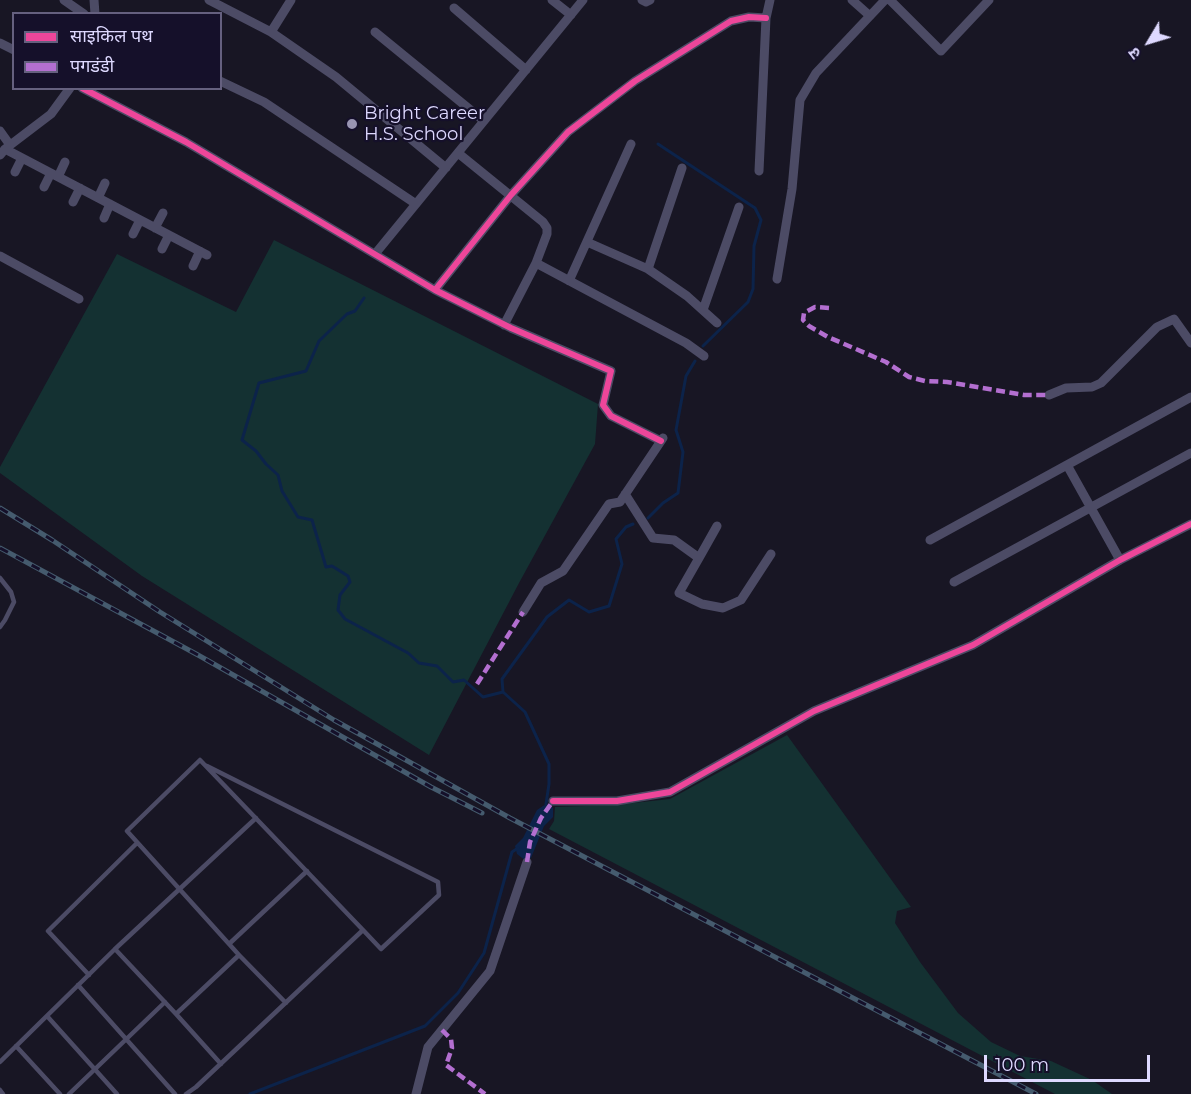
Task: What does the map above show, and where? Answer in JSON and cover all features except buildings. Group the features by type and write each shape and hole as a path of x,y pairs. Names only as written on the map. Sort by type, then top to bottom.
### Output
{"street":[{"path":"63,0 81,12"},
{"path":"209,0 271,32 336,77 446,168"},
{"path":"271,32 291,0"},
{"path":"552,0 571,15"},
{"path":"375,254 583,0"},
{"path":"642,0 646,2 650,0"},
{"path":"759,171 766,18 770,0"},
{"path":"852,0 870,16"},
{"path":"777,279 792,189 800,100 816,72 885,0"},
{"path":"890,0 941,51 989,0"},
{"path":"454,8 526,70"},
{"path":"435,290 511,195 568,132 635,81 731,21 749,17 766,18"},
{"path":"375,32 484,122"},
{"path":"222,82 264,102 416,204"},
{"path":"5,149 51,114 69,90"},
{"path":"86,90 186,142 435,290 504,325 611,371 603,405 611,416 662,439 620,502 609,504 563,571 542,583 523,612"},
{"path":"0,131 5,149 203,253 193,266"},
{"path":"569,280 631,144"},
{"path":"458,153 511,195 547,228 536,263 504,325"},
{"path":"15,172 22,158"},
{"path":"44,187 65,162"},
{"path":"648,269 682,168"},
{"path":"98,198 105,183"},
{"path":"73,202 80,188"},
{"path":"104,218 110,204"},
{"path":"703,310 739,207"},
{"path":"155,228 163,213"},
{"path":"133,234 140,220"},
{"path":"162,249 169,235"},
{"path":"586,242 648,269 687,296 717,323"},
{"path":"0,256 79,299"},
{"path":"536,263 686,343 704,356"},
{"path":"1048,395 1066,388 1092,387 1101,383 1157,327 1174,319 1191,343"},
{"path":"930,540 1191,397"},
{"path":"954,582 1191,453"},
{"path":"1067,465 1120,560"},
{"path":"625,494 653,538 674,540 699,558"},
{"path":"553,801 617,801 670,792 814,711 973,645 1120,560 1191,524"},
{"path":"717,526 679,593 702,604 723,608 741,600 771,554"},
{"path":"416,1094 428,1047 490,971 527,862"}],"lane":[{"path":"0,578 12,592 14,602 0,627"},
{"path":"0,614 6,618"},
{"path":"204,764 438,882 439,895 381,950 200,760 127,831 239,955 286,1003"},
{"path":"0,1062 115,949 256,818"},
{"path":"89,975 48,932 137,843"},
{"path":"229,944 307,871"},
{"path":"186,1094 196,1088 363,930"},
{"path":"115,949 220,1065"},
{"path":"176,1014 239,955"},
{"path":"78,985 175,1094"},
{"path":"69,1094 165,1002"},
{"path":"47,1016 117,1094"},
{"path":"16,1046 60,1094"},
{"path":"0,1090 3,1094"}],"green space":[{"path":"274,240 598,404 595,444 429,755 142,576 0,473 0,467 117,254 236,312"},
{"path":"787,735 911,907 897,911 895,923 920,962 958,1013 991,1042 1020,1056 1051,1061 1092,1080 1112,1094 1055,1094 549,829 554,821 555,807 614,805 670,799"}],"water":[{"path":"546,804 553,808 553,817 544,826 531,858 526,861 517,854 515,846 523,838 537,810"}],"waterway":[{"path":"658,144 755,208 761,220 754,246 753,289 748,302 703,346"},
{"path":"364,298 355,311 347,314 319,341 306,371 259,383 242,440 256,451 278,475 282,491 298,517 312,520 326,567 332,566 348,576 350,582 340,595 338,610 345,619 408,653 419,663 437,666 453,682 464,680 483,697 503,692"},
{"path":"648,518 663,503 678,493 683,452 676,430 686,376 695,361"},
{"path":"546,804 549,764 525,712 503,692 502,679 547,617 569,600 589,612 609,606 622,564 616,539 626,527 633,524"},
{"path":"250,1094 425,1026 458,993 484,953 512,852 518,848"}],"railway":[{"path":"0,508 160,612 334,720 510,818 1036,1094"},
{"path":"0,548 482,813"}],"marked path":[{"path":"829,308 815,307 804,313 803,320 828,337 886,362 909,377 1024,395 1049,395"},
{"path":"477,684 523,612"},
{"path":"527,862 530,842 541,818 553,801"},
{"path":"442,1030 451,1039 452,1048 446,1065 485,1094"}],"cycle path":[{"path":"435,290 511,195 568,132 635,81 731,21 749,17 766,18"},
{"path":"86,90 186,142 435,290 511,328 611,371 603,405 611,416 661,441"},
{"path":"553,801 617,801 670,792 814,711 973,645 1120,560 1191,524"}],"place":[{"name":"Bright Career H.S. School","path":"352,124"}]}
